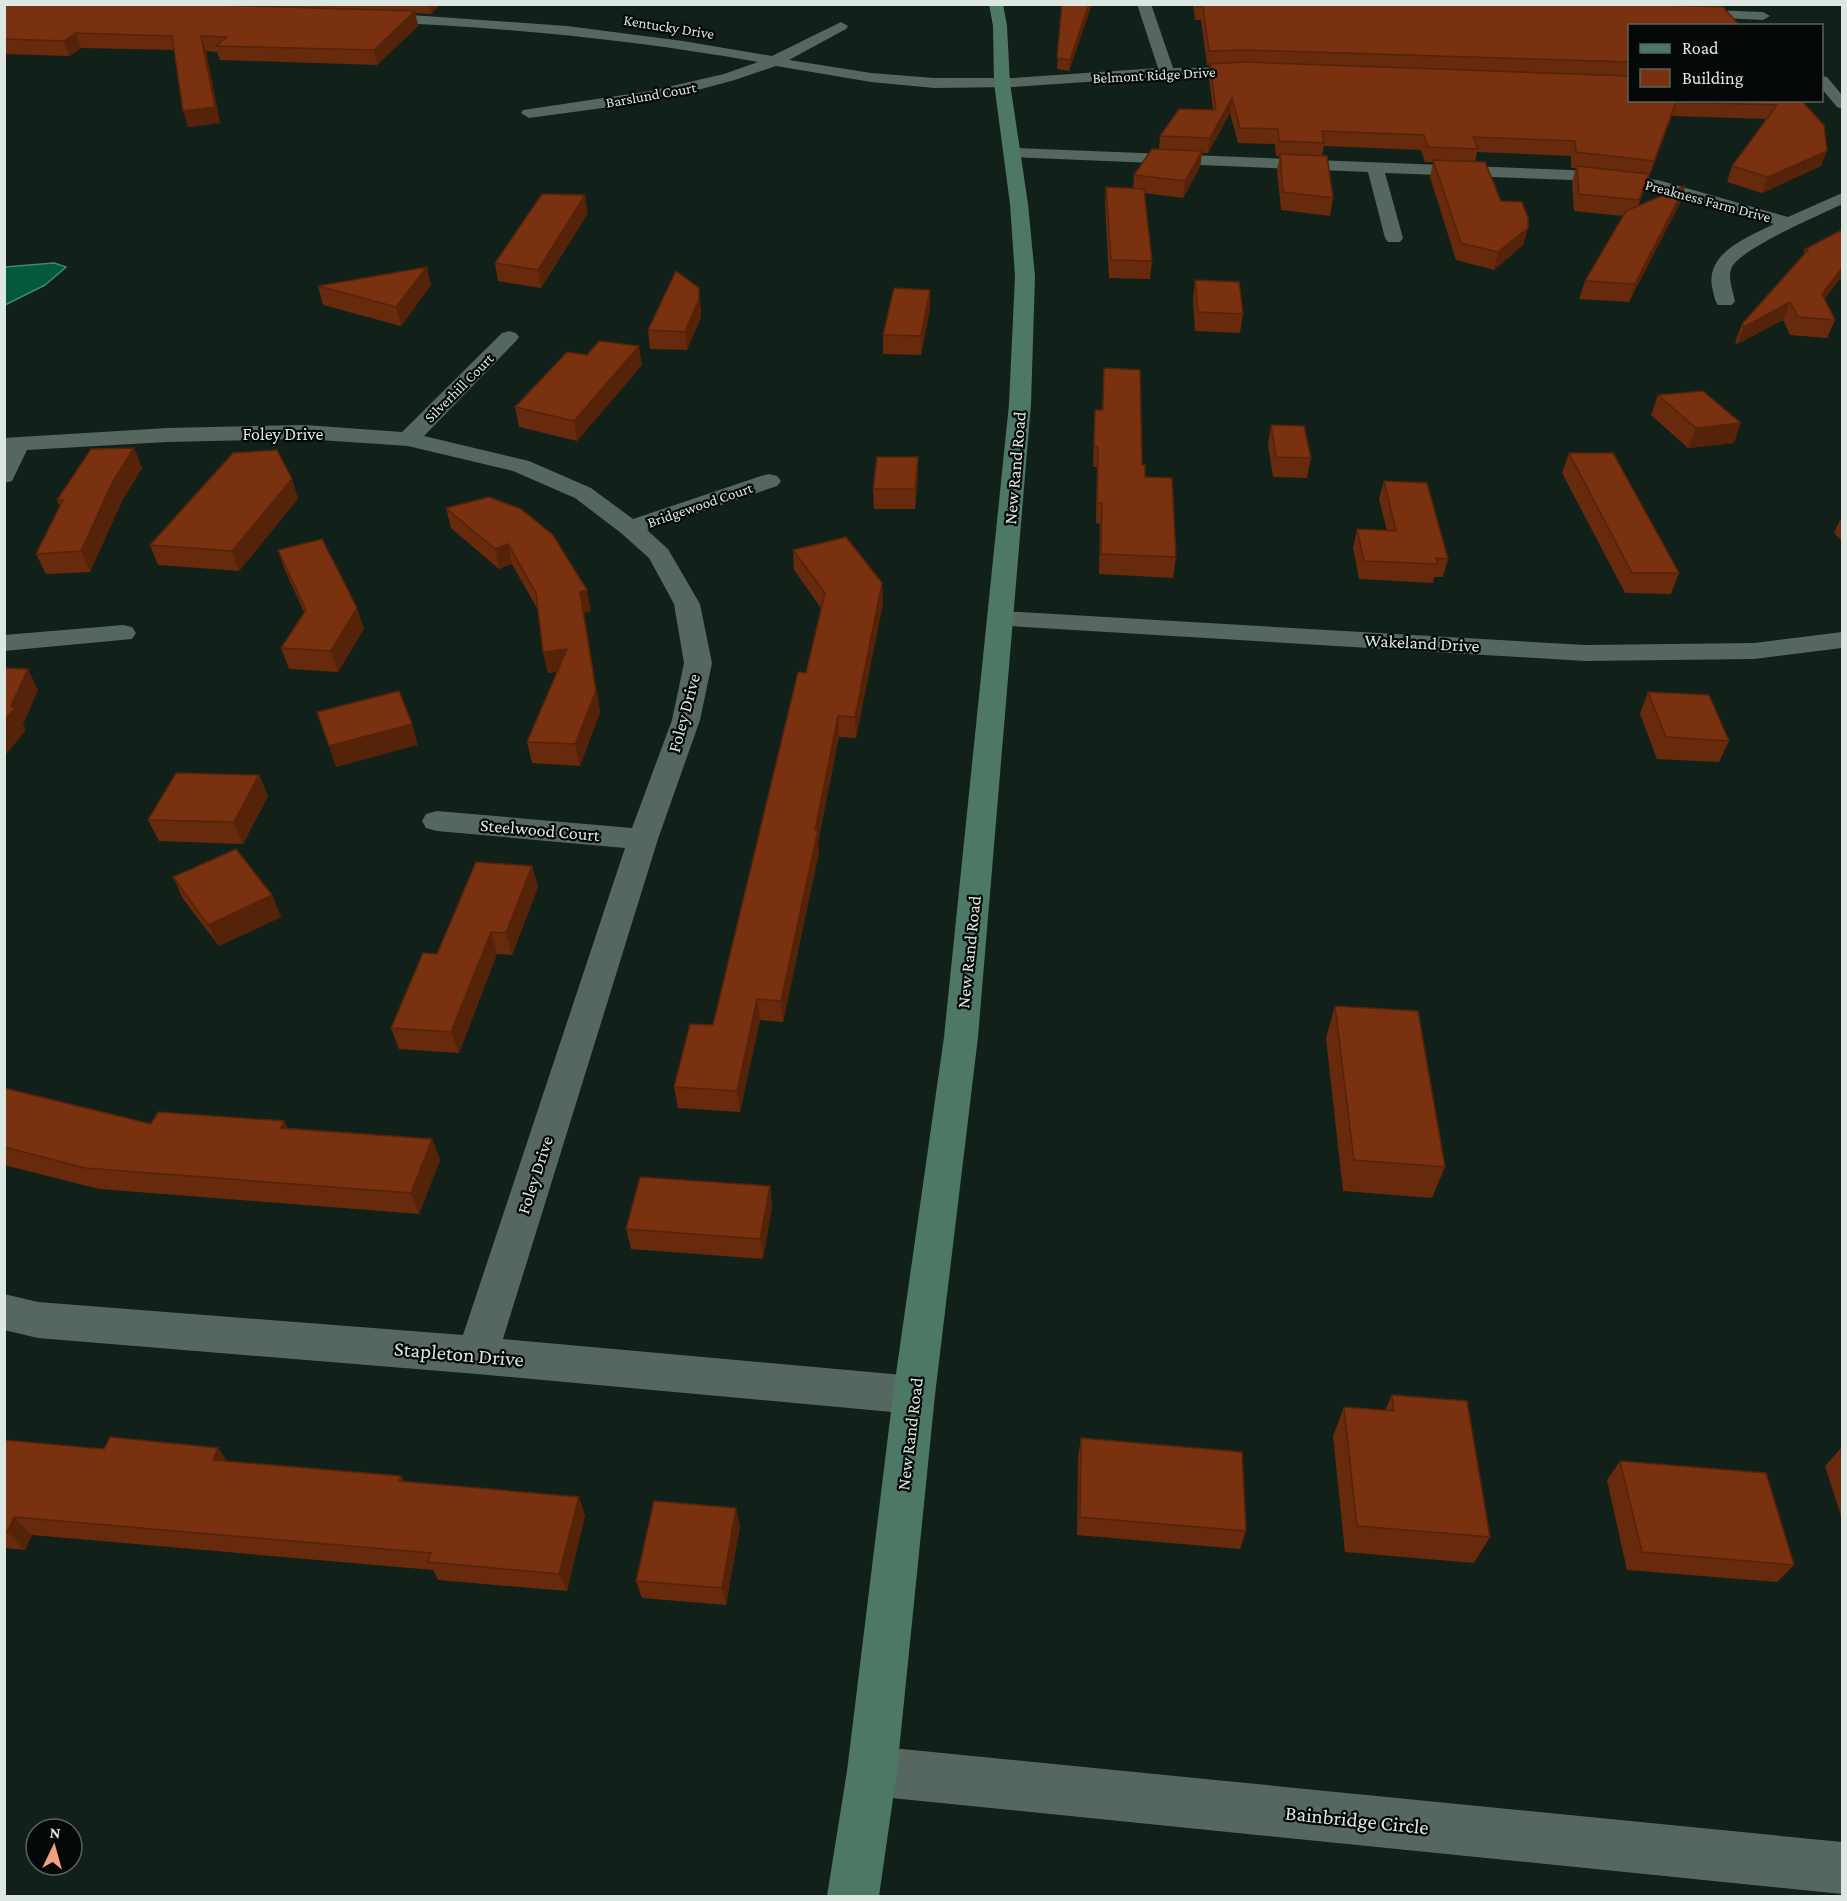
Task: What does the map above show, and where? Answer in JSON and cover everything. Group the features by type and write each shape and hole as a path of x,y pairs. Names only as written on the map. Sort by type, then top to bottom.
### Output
{"street":[{"name":"New Rand Road","path":"853,1896 872,1771 914,1395 961,1036 1020,404 1025,280 1013,153 1002,83 1000,26 996,4"},
{"path":"1144,4 1167,73"},
{"path":"1753,4 1767,21"},
{"path":"1668,13 1767,21"},
{"name":"Kentucky Drive","path":"355,17 467,21 593,32 685,45 769,62 863,77 934,83 1002,83"},
{"name":"Barslund Court","path":"529,113 658,96 729,79 815,44 841,26"},
{"name":"Belmont Ridge Drive","path":"1002,83 1167,73 1268,71"},
{"path":"1825,87 1842,104"},
{"name":"Preakness Farm Drive","path":"1013,153 1571,175 1658,185 1791,224"},
{"path":"1375,167 1394,238"},
{"path":"1725,301 1720,278 1723,266 1738,250 1842,198"},
{"name":"Silverhill Court","path":"408,439 509,337"},
{"name":"Foley Drive","path":"11,445 167,435 305,432 408,439 521,465 583,493 630,528 659,554 687,604 698,663 686,720 643,839 477,1355"},
{"path":"4,476 11,445"},
{"name":"Bridgewood Court","path":"630,528 769,481"},
{"name":"Wakeland Drive","path":"1001,619 1585,653 1754,651 1842,640"},
{"path":"4,643 123,633"},
{"name":"Steelwood Court","path":"437,821 643,839"},
{"name":"Stapleton Drive","path":"4,1312 38,1320 477,1355 914,1395"},
{"name":"Bainbridge Circle","path":"872,1771 1842,1868"}],"shaded area":[{"path":"54,263 66,267 45,285 5,305 5,267"}],"building":[{"path":"4,4 182,4 415,11 374,50 216,46 227,37 201,36 215,107 183,111 172,36 76,33 64,41 4,39"},
{"path":"1062,4 1089,4 1070,60 1057,58"},
{"path":"1196,4 1631,4 1723,7 1738,24 1628,24 1628,62 1246,50 1209,51 1203,7 1196,7"},
{"path":"1246,62 1628,76 1628,102 1676,102 1654,161 1576,152 1575,141 1473,137 1478,149 1428,147 1424,135 1322,131 1324,143 1279,141 1278,129 1240,128 1232,98 1210,138 1160,136 1179,109 1216,110 1210,64"},
{"path":"1676,102 1803,102 1824,125 1827,151 1768,177 1732,166 1777,105"},
{"path":"1152,149 1202,151 1185,181 1134,175"},
{"path":"1280,154 1327,156 1333,198 1283,192"},
{"path":"1433,160 1485,162 1501,201 1522,202 1528,218 1528,228 1498,252 1461,243"},
{"path":"1577,166 1649,174 1639,200 1579,194"},
{"path":"1685,186 1635,284 1585,281 1626,211"},
{"path":"1106,187 1144,189 1152,261 1111,260"},
{"path":"542,194 585,195 538,270 495,263"},
{"path":"1842,230 1842,268 1822,294 1835,320 1798,317 1790,302 1744,327 1742,324 1808,250 1805,249"},
{"path":"427,267 396,307 318,286"},
{"path":"676,271 699,288 699,299 685,332 648,330"},
{"path":"1195,280 1239,282 1243,314 1198,312"},
{"path":"894,288 930,290 921,336 883,335"},
{"path":"599,341 639,346 574,421 515,407 567,352 587,355"},
{"path":"1104,368 1140,370 1142,465 1145,465 1145,477 1172,478 1176,557 1101,554 1102,503 1097,503 1098,447 1094,447 1095,410 1103,410"},
{"path":"1703,391 1741,423 1696,428 1658,395"},
{"path":"1271,425 1304,426 1311,458 1276,457"},
{"path":"134,448 113,481 81,551 36,554 63,500 57,500 91,449"},
{"path":"277,450 292,479 232,551 150,545 233,453"},
{"path":"1569,453 1613,453 1679,573 1632,573"},
{"path":"877,457 918,457 915,489 873,489"},
{"path":"1384,481 1427,483 1448,559 1436,558 1438,564 1364,561 1357,529 1396,531"},
{"path":"489,497 521,509 553,535 587,590 580,592 596,691 575,744 527,742 567,649 543,652 536,593 508,544 495,549 446,508"},
{"path":"846,537 882,583 855,717 838,716 815,830 818,830 781,1001 757,999 737,1091 674,1087 690,1024 713,1025 798,672 806,673 825,593 793,550"},
{"path":"322,539 357,608 331,651 281,648 306,610 278,550"},
{"path":"4,668 28,669 11,706 15,708 4,721"},
{"path":"399,691 412,724 329,746 317,712"},
{"path":"1648,692 1709,695 1729,741 1666,737"},
{"path":"176,773 259,775 234,822 148,820"},
{"path":"236,849 272,895 208,925 173,877"},
{"path":"476,862 532,866 506,933 491,932 451,1032 391,1028 423,953 437,954"},
{"path":"1335,1006 1418,1011 1445,1167 1354,1160"},
{"path":"4,1088 151,1124 158,1112 284,1121 281,1128 432,1139 411,1193 85,1168 4,1147"},
{"path":"640,1177 770,1186 760,1239 626,1229"},
{"path":"1392,1395 1467,1401 1490,1537 1357,1526 1344,1407 1394,1411"},
{"path":"110,1437 218,1448 213,1460 401,1476 399,1481 579,1497 559,1574 428,1562 431,1553 14,1517 7,1532 4,1531 4,1440 104,1449"},
{"path":"1081,1438 1242,1452 1246,1531 1080,1517"},
{"path":"1620,1461 1766,1473 1794,1565 1642,1552"},
{"path":"654,1501 736,1508 722,1588 636,1581"}]}
